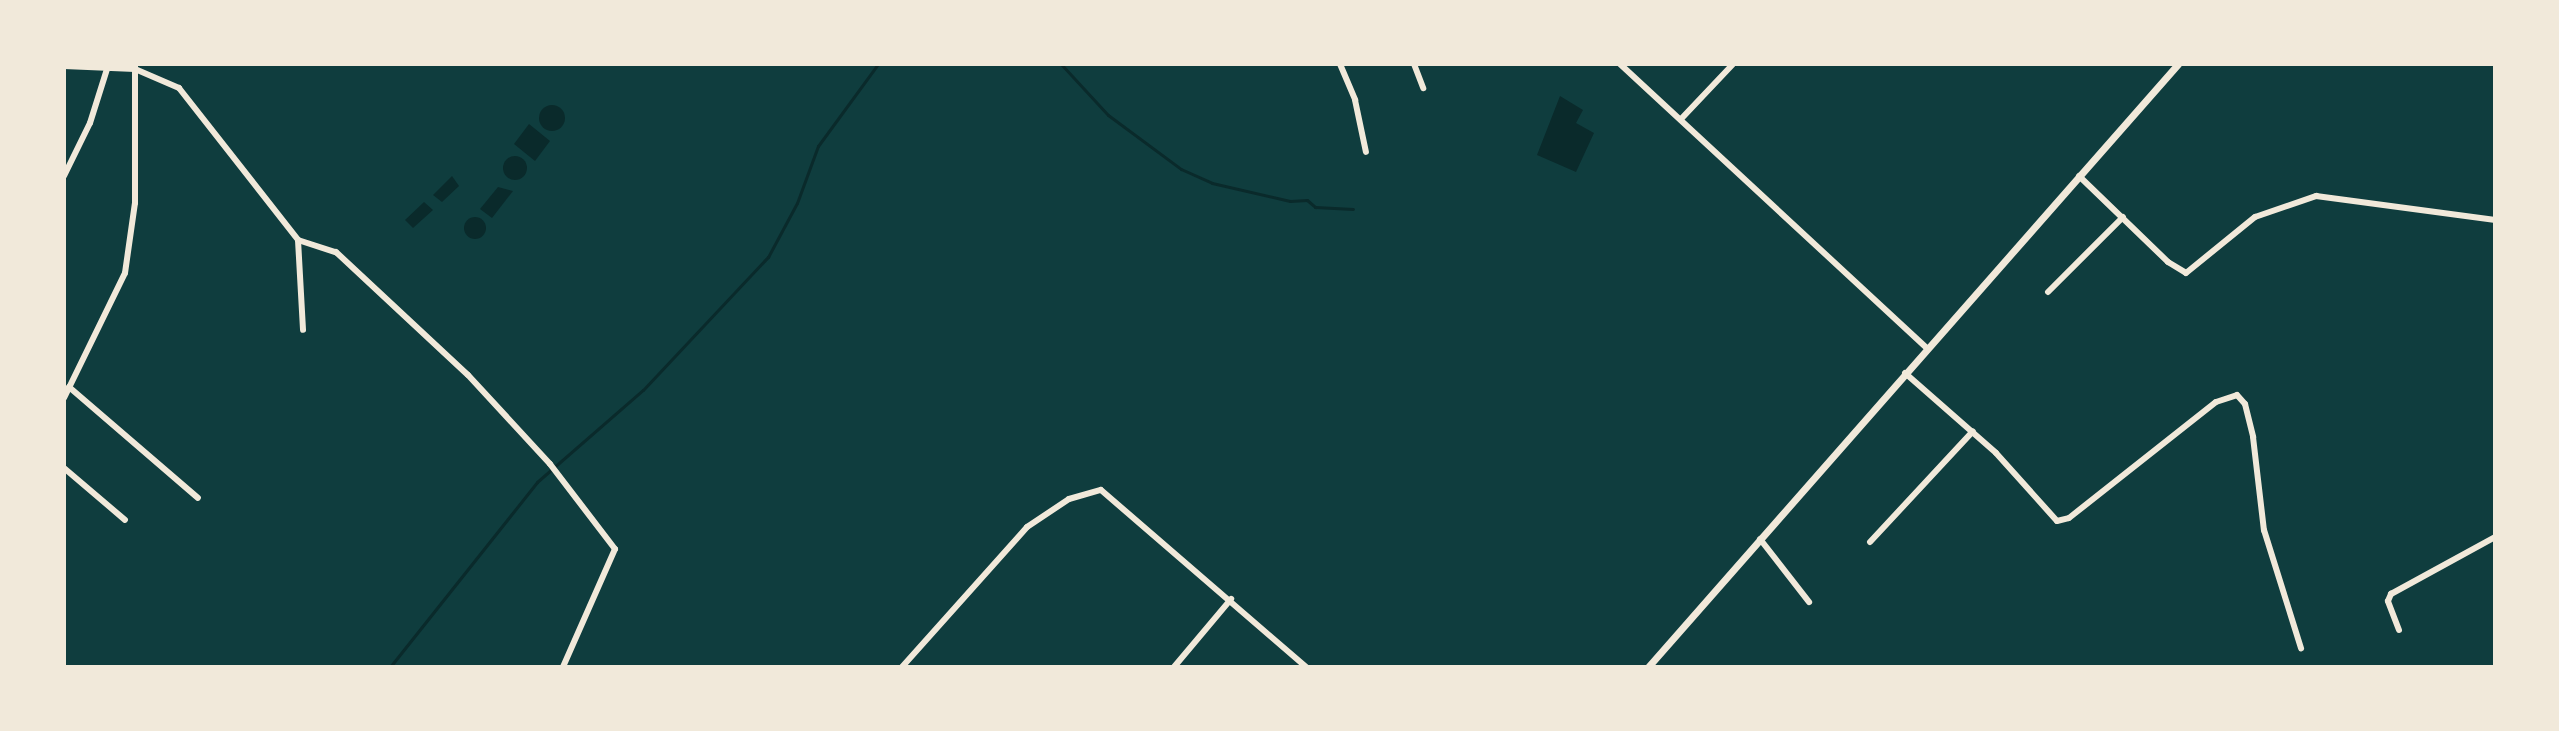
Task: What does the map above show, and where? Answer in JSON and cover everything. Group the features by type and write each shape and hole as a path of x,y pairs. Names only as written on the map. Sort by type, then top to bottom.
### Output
{"street":[{"path":"1340,64 1364,129 1366,152"},
{"path":"1414,64 1423,88"},
{"path":"1620,64 1682,118 1927,348"},
{"path":"1682,118 1733,64"},
{"path":"1648,667 2178,64"},
{"path":"64,66 135,66 166,81 190,99 298,240 303,330"},
{"path":"64,176 90,123 108,66"},
{"path":"64,398 128,261 135,203 135,66"},
{"path":"2079,176 2186,273 2255,217 2316,196 2495,220"},
{"path":"2048,292 2123,217"},
{"path":"298,240 336,252 459,367 554,470 615,549 563,667"},
{"path":"1905,373 1973,431 2057,521 2069,518 2216,402 2237,395 2245,404 2253,437 2264,530 2301,648"},
{"path":"69,387 198,498"},
{"path":"1870,542 1973,431"},
{"path":"64,468 125,520"},
{"path":"902,667 1027,527 1044,512 1089,490 1101,490 1118,500 1306,667"},
{"path":"2399,630 2388,601 2391,594 2495,537"},
{"path":"1760,539 1809,602"},
{"path":"1174,667 1231,599"}],"water":[{"path":"1560,96 1583,110 1576,123 1594,133 1576,172 1537,155"},
{"path":"552,105 562,108 565,118 562,128 552,131 542,128 539,118 542,108"},
{"path":"529,124 550,141 535,161 514,144"},
{"path":"515,156 524,159 527,168 524,177 515,180 506,177 503,168 506,159"},
{"path":"452,176 459,186 442,202 433,195"},
{"path":"498,187 513,191 492,218 480,209"},
{"path":"424,202 433,210 413,228 405,220"},
{"path":"475,217 483,220 486,228 483,236 475,239 467,236 464,228 467,220"}],"waterway":[{"path":"390,667 537,482 643,390 768,257 797,203 818,146 878,64"},
{"path":"1061,64 1108,115 1181,169 1212,183 1290,201 1307,200 1315,207 1353,209"}]}
